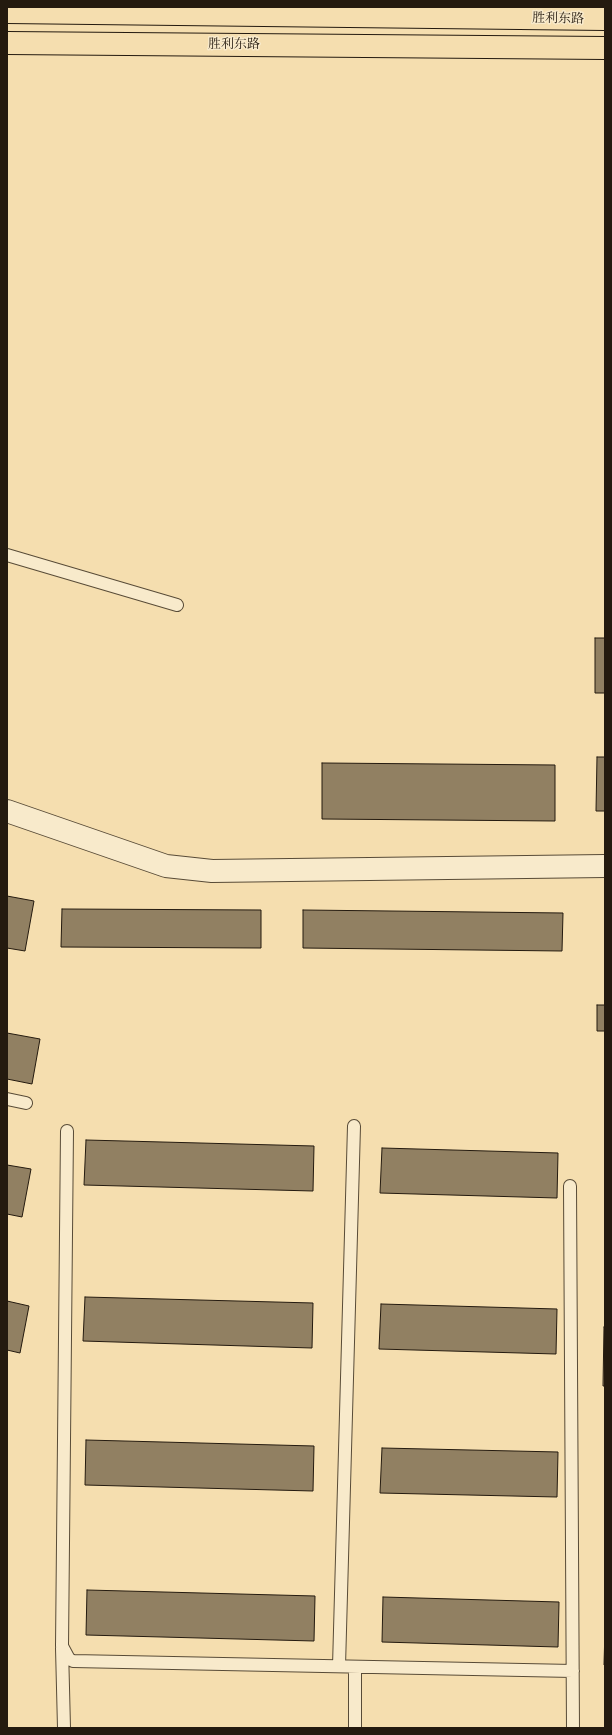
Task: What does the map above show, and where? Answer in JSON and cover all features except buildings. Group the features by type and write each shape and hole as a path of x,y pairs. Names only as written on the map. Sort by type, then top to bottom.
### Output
{"main road":[{"name":"胜利东路","path":"7,12 447,12 605,19"},
{"name":"胜利东路","path":"7,43 605,48"}],"street":[{"path":"7,811 166,866 212,871 605,866"}],"lane":[{"path":"7,555 177,605"},
{"path":"7,1099 26,1103"},
{"path":"339,1666 354,1126"},
{"path":"64,1728 62,1646 66,1131"},
{"path":"570,1186 573,1728"},
{"path":"62,1646 69,1659 73,1661 573,1671"},
{"path":"355,1666 355,1728"}]}
